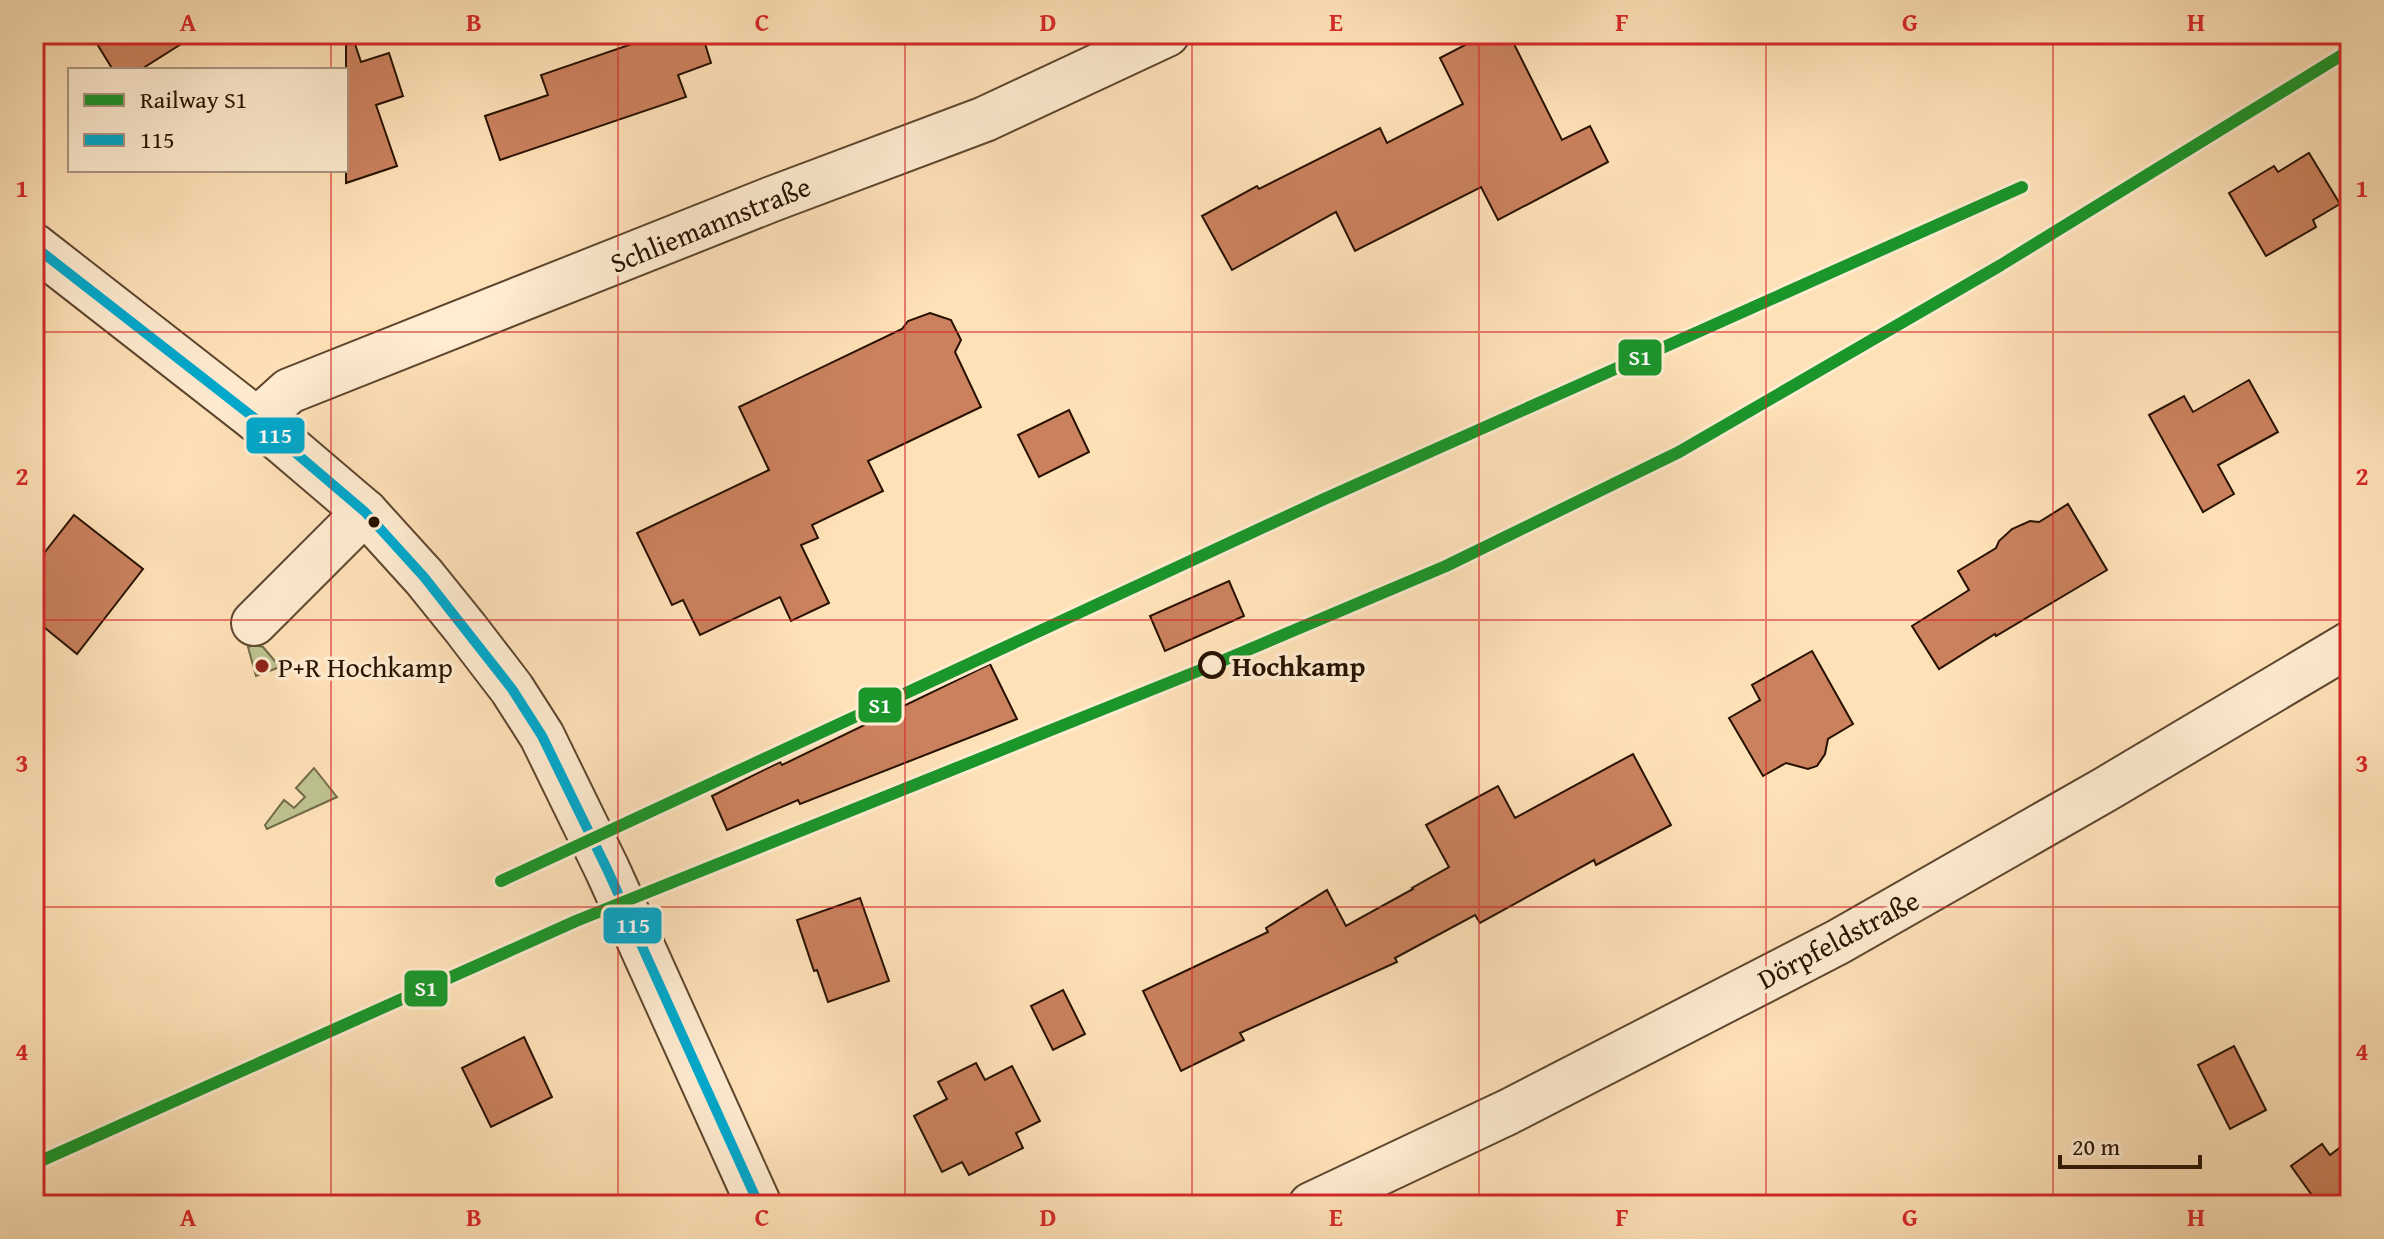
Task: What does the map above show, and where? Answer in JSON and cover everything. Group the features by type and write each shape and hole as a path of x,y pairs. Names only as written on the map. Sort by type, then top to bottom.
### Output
{"street":[{"name":"Schliemannstraße","path":"257,420 289,391 772,199 985,119 1167,34"},
{"path":"34,246 257,420 365,512 424,577 512,689 542,736 613,882 759,1205"},
{"path":"254,623 365,512"},
{"name":"Dörpfeldstraße","path":"1311,1205 1508,1112 1838,942 2106,789 2350,644"}],"green space":[{"path":"248,647 263,647 280,667 256,676"},
{"path":"314,768 337,797 267,829 265,825 284,800 294,808 305,797 296,788"}],"building":[{"path":"91,34 197,34 143,68 112,68"},
{"path":"661,34 702,34 711,63 678,75 686,97 500,160 485,116 548,95 541,75"},
{"path":"1486,34 1509,34 1562,140 1590,126 1608,162 1498,220 1481,187 1355,251 1336,212 1232,270 1202,216 1257,186 1259,189 1380,128 1387,143 1463,104 1440,58"},
{"path":"352,35 361,62 389,53 403,96 376,105 397,166 346,183 348,68 346,36"},
{"path":"2309,153 2340,204 2313,220 2316,227 2266,256 2229,193 2274,166 2278,172"},
{"path":"930,313 951,320 961,340 955,352 981,407 868,461 883,491 812,525 818,538 801,545 829,603 791,621 780,597 700,635 683,600 672,605 637,533 769,470 739,407 902,329 908,321"},
{"path":"2249,380 2278,432 2218,465 2234,494 2203,512 2149,415 2184,396 2193,412"},
{"path":"1069,410 1089,452 1039,477 1018,435"},
{"path":"2068,504 2107,570 1939,669 1912,626 1969,590 1958,571 1996,548 2012,529 2030,521 2039,522"},
{"path":"74,515 143,569 77,654 34,619 34,566"},
{"path":"1229,581 1244,616 1165,651 1150,616"},
{"path":"1812,651 1853,724 1828,739 1825,754 1817,766 1808,769 1786,763 1763,776 1729,718 1760,700 1752,685"},
{"path":"990,664 1017,719 800,804 798,800 727,830 712,796"},
{"path":"1633,754 1671,825 1596,865 1594,860 1480,923 1475,915 1395,958 1397,962 1240,1033 1244,1040 1181,1071 1143,991 1268,932 1266,928 1327,890 1346,926 1413,889 1449,867 1426,825 1498,786 1515,818"},
{"path":"860,898 889,981 828,1002 797,920"},
{"path":"1063,990 1085,1034 1053,1050 1031,1006"},
{"path":"524,1037 552,1097 491,1127 462,1068"},
{"path":"2234,1046 2266,1110 2230,1129 2198,1065"},
{"path":"976,1063 985,1080 1012,1066 1040,1121 1016,1133 1023,1148 969,1175 962,1162 942,1172 914,1116 947,1099 938,1082"},
{"path":"2350,1140 2350,1205 2319,1205 2291,1166 2322,1144 2330,1155"}],"rail line":[{"name":"S1","path":"34,1164 576,921 1203,669 1446,566 1679,452 2001,265 2350,50"},
{"name":"S1","path":"501,881 1322,500 2022,187"}],"transit line":[{"name":"115","path":"34,246 257,420 365,512 424,577 512,689 542,736 607,869 759,1205"}],"place":[{"name":"Hochkamp","path":"1212,665"},
{"name":"P+R Hochkamp","path":"262,666"}]}
